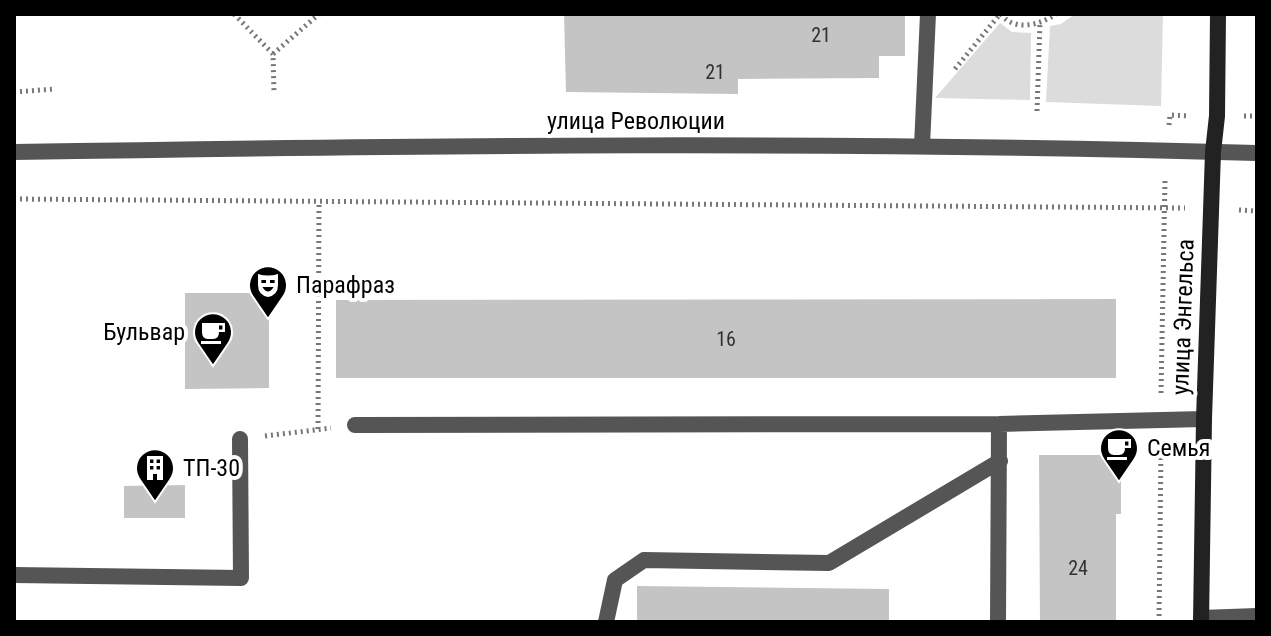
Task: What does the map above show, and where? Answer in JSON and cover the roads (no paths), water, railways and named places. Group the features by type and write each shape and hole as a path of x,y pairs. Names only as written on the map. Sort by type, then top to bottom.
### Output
{"main road":[{"name":"улица Энгельса","path":"1201,620 1204,419 1213,152 1217,116 1218,14"}],"street":[{"path":"922,146 928,14"},
{"name":"улица Революции","path":"14,152 508,144 922,146 1257,153"},
{"path":"355,425 999,424 1204,419"},
{"path":"998,622 999,424"},
{"path":"14,575 241,578 240,439"},
{"path":"606,622 615,580 644,560 829,563 1000,461"},
{"path":"1201,620 1257,616"}],"place":[{"name":"Парафраз","path":"268,319"},
{"name":"Бульвар","path":"213,366"},
{"name":"Семья","path":"1119,482"},
{"name":"ТП-30","path":"155,502"}]}
